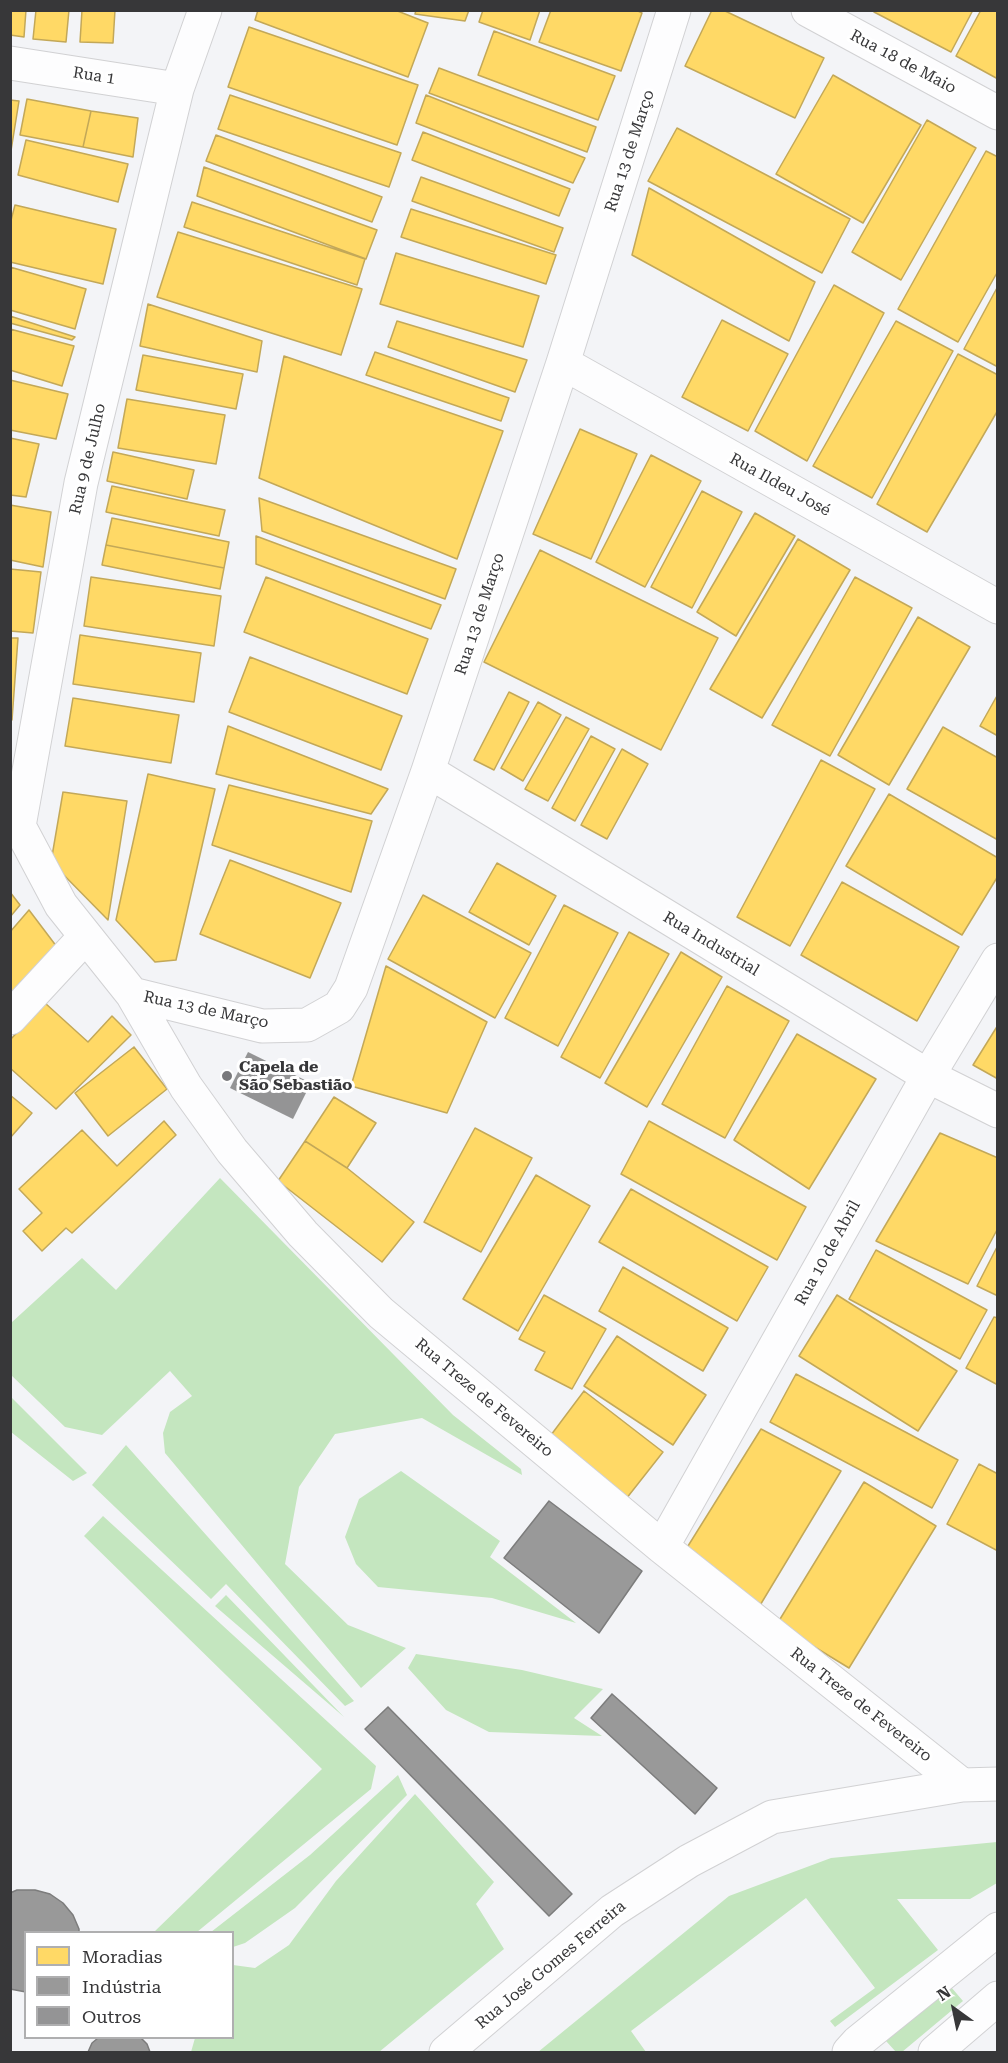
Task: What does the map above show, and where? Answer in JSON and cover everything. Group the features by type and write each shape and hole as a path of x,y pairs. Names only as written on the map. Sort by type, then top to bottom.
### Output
{"street":[{"name":"Rua 9 de Julho","path":"62,905 19,826 81,483 177,89 205,10"},
{"name":"Rua 13 de Março","path":"132,994 262,1026 307,1025 339,1007 351,988 428,771 563,363 674,10"},
{"name":"Rua 18 de Maio","path":"808,10 998,113"},
{"name":"Rua 1","path":"10,63 177,89"},
{"name":"Rua Ildeu José","path":"563,363 998,607"},
{"name":"Rua Industrial","path":"428,771 928,1076 998,1111"},
{"name":"Rua Treze de Fevereiro","path":"62,905 132,994 186,1087 232,1151 303,1234 381,1313 662,1547 962,1785"},
{"path":"10,1018 85,937"},
{"name":"Rua 10 de Abril","path":"662,1547 928,1076 998,960"},
{"name":"Rua José Gomes Ferreira","path":"446,2052 612,1911 689,1861 772,1816 962,1785 998,1784"},
{"path":"857,2049 998,1929"},
{"path":"951,2047 998,1998"}],"green space":[{"path":"220,1178 453,1415 521,1469 522,1475 422,1418 335,1434 299,1487 285,1564 348,1625 406,1648 361,1688 165,1453 163,1433 170,1412 192,1396 170,1371 102,1435 65,1427 11,1375 11,1323 82,1258 116,1290"},
{"path":"11,1397 87,1473 73,1481 11,1432"},
{"path":"126,1445 354,1701 345,1706 226,1584 211,1599 92,1485"},
{"path":"401,1471 500,1541 490,1557 576,1623 492,1598 378,1587 356,1564 345,1537 359,1499"},
{"path":"103,1516 376,1766 371,1789 198,1931 155,1931 322,1769 84,1536"},
{"path":"226,1595 344,1717 215,1606"},
{"path":"416,1654 522,1670 603,1689 574,1718 602,1736 489,1732 446,1710 408,1668"},
{"path":"398,1775 407,1795 295,1908 245,1943 234,1947 234,1931 212,1931 310,1855"},
{"path":"415,1794 494,1882 476,1904 504,1949 379,2052 191,2052 195,2039 234,2039 234,1965 255,1968 289,1945 336,1881"},
{"path":"997,1842 997,1883 970,1899 897,1899 938,1950 835,2027 830,2021 875,1988 806,1898 631,2031 646,2052 538,2052 729,1896 831,1858"},
{"path":"951,1987 963,2001 902,2052 896,2052 886,2041"}],"building: Moradias":[{"path":"10,10 26,10 24,37 10,35"},
{"path":"36,10 69,10 66,42 33,39"},
{"path":"82,10 115,10 113,43 80,42"},
{"path":"258,10 395,10 428,23 408,77 255,20"},
{"path":"416,10 469,10 465,21 415,14"},
{"path":"483,10 540,10 530,40 479,22"},
{"path":"551,10 636,10 642,13 621,71 539,42"},
{"path":"712,10 723,10 824,58 795,118 685,66"},
{"path":"875,10 973,10 951,52 874,12"},
{"path":"981,10 998,10 998,79 956,56"},
{"path":"249,27 418,85 397,145 228,87"},
{"path":"494,31 615,76 598,120 478,75"},
{"path":"439,68 596,127 587,152 429,93"},
{"path":"833,75 921,125 863,223 776,174"},
{"path":"230,95 401,153 389,187 218,129"},
{"path":"426,95 585,158 573,183 416,123"},
{"path":"27,99 91,111 83,147 20,135"},
{"path":"10,100 19,101 10,157"},
{"path":"91,111 138,118 133,157 83,147"},
{"path":"927,120 976,148 901,280 852,252"},
{"path":"677,128 850,219 822,273 648,181"},
{"path":"423,132 570,189 559,216 412,160"},
{"path":"216,135 382,197 372,222 206,161"},
{"path":"26,140 128,164 118,202 18,175"},
{"path":"986,151 998,157 998,271 958,342 898,309"},
{"path":"204,167 377,230 366,259 197,196"},
{"path":"421,177 563,228 554,252 412,201"},
{"path":"649,188 815,282 789,341 632,255"},
{"path":"192,202 365,259 357,285 184,227"},
{"path":"15,205 116,229 103,284 10,262 10,224"},
{"path":"411,209 556,255 546,284 401,237"},
{"path":"178,232 362,289 341,355 157,297"},
{"path":"396,253 539,296 523,347 380,304"},
{"path":"10,267 86,289 75,329 10,310"},
{"path":"834,285 884,313 807,461 755,431"},
{"path":"998,286 998,367 964,349"},
{"path":"148,304 262,341 257,372 140,346"},
{"path":"10,316 75,337 72,340 10,323"},
{"path":"722,320 788,354 748,431 682,397"},
{"path":"397,321 527,360 515,392 388,347"},
{"path":"896,321 953,351 872,498 813,466"},
{"path":"10,329 74,346 62,386 10,370"},
{"path":"375,352 509,398 501,421 366,375"},
{"path":"958,354 998,375 998,410 927,532 877,504"},
{"path":"143,355 243,374 236,409 136,390"},
{"path":"284,356 503,431 457,559 259,478"},
{"path":"10,380 68,394 56,439 10,430"},
{"path":"127,399 225,415 216,464 118,448"},
{"path":"580,429 637,454 591,559 533,534"},
{"path":"10,438 39,444 26,497 10,495"},
{"path":"113,452 194,470 187,499 107,481"},
{"path":"651,455 701,481 645,587 596,562"},
{"path":"112,486 225,510 219,536 106,512"},
{"path":"702,491 742,512 692,608 651,587"},
{"path":"259,498 456,569 445,599 262,531"},
{"path":"10,505 51,512 43,567 10,560"},
{"path":"755,513 795,536 736,636 697,612"},
{"path":"112,518 229,542 224,568 106,545"},
{"path":"256,536 441,605 431,629 256,564"},
{"path":"798,539 850,570 762,718 710,689"},
{"path":"106,545 224,568 220,589 102,565"},
{"path":"540,550 718,638 661,750 484,662"},
{"path":"10,569 41,572 33,633 10,631"},
{"path":"91,577 221,596 214,646 84,626"},
{"path":"266,577 428,639 407,694 244,632"},
{"path":"855,577 912,608 830,756 772,725"},
{"path":"918,617 970,647 889,785 838,755"},
{"path":"80,635 201,653 194,702 73,684"},
{"path":"10,638 18,638 12,720 10,720"},
{"path":"250,657 402,716 381,770 229,712"},
{"path":"509,692 529,702 494,770 474,760"},
{"path":"998,694 998,736 980,726"},
{"path":"73,698 179,715 171,763 65,746"},
{"path":"538,702 561,715 523,781 501,768"},
{"path":"566,717 589,729 548,801 525,789"},
{"path":"228,726 388,789 371,814 216,774"},
{"path":"943,727 998,758 998,840 907,789"},
{"path":"591,736 615,749 575,821 552,808"},
{"path":"622,749 648,764 607,839 581,825"},
{"path":"821,760 875,789 790,946 737,917"},
{"path":"148,774 215,789 176,960 155,962 116,920"},
{"path":"229,785 372,821 351,892 212,845"},
{"path":"63,792 127,801 108,920 51,862"},
{"path":"889,794 998,858 998,876 962,935 846,866"},
{"path":"230,860 341,903 310,978 200,934"},
{"path":"497,863 556,896 529,945 469,912"},
{"path":"842,882 959,947 917,1021 801,955"},
{"path":"10,892 20,905 10,917"},
{"path":"423,895 531,953 495,1018 388,959"},
{"path":"564,905 618,933 558,1046 505,1018"},
{"path":"29,910 57,947 10,995 10,932"},
{"path":"629,932 669,954 600,1078 561,1057"},
{"path":"681,952 722,977 647,1107 605,1083"},
{"path":"386,966 487,1022 447,1113 351,1086"},
{"path":"727,986 789,1021 725,1138 662,1104"},
{"path":"45,1003 88,1042 112,1016 131,1035 56,1109 10,1068 10,1040"},
{"path":"998,1025 998,1079 973,1065"},
{"path":"797,1034 876,1079 809,1189 734,1140"},
{"path":"134,1047 167,1089 108,1136 75,1093"},
{"path":"10,1095 32,1113 10,1138"},
{"path":"334,1097 376,1123 347,1168 305,1141"},
{"path":"164,1121 176,1135 72,1233 66,1228 42,1251 23,1231 42,1213 19,1189 82,1130 117,1166"},
{"path":"649,1121 806,1207 777,1260 621,1174"},
{"path":"475,1128 532,1158 481,1252 424,1222"},
{"path":"940,1133 998,1158 998,1228 968,1284 876,1241"},
{"path":"305,1141 347,1168 414,1222 382,1262 278,1181"},
{"path":"536,1175 590,1206 518,1331 463,1299"},
{"path":"631,1189 768,1267 737,1321 599,1242"},
{"path":"998,1245 998,1296 977,1286"},
{"path":"876,1250 987,1310 960,1359 849,1299"},
{"path":"623,1267 728,1328 703,1371 599,1311"},
{"path":"544,1295 606,1329 572,1389 535,1370 545,1352 519,1339"},
{"path":"837,1295 957,1371 918,1431 799,1356"},
{"path":"994,1317 998,1318 998,1385 966,1368"},
{"path":"617,1336 706,1395 673,1445 584,1386"},
{"path":"796,1374 958,1460 932,1508 770,1422"},
{"path":"584,1391 663,1452 626,1499 548,1439"},
{"path":"761,1429 841,1471 759,1607 683,1554"},
{"path":"979,1464 998,1474 998,1551 947,1524"},
{"path":"864,1482 936,1526 849,1668 777,1624"}],"building: Indústria":[{"path":"549,1501 642,1571 599,1633 504,1558"},
{"path":"612,1694 717,1788 695,1814 591,1718"},
{"path":"388,1707 572,1894 549,1916 365,1729"},
{"path":"17,1890 35,1890 50,1894 63,1903 73,1915 79,1929 79,1931 24,1931 24,1992 10,1989 10,1893"},
{"path":"97,2039 142,2039 150,2052 88,2052"}],"building: Outros":[{"path":"248,1052 311,1083 293,1119 230,1088"}],"place":[{"name":"Capela de São Sebastião","path":"227,1076"}]}
